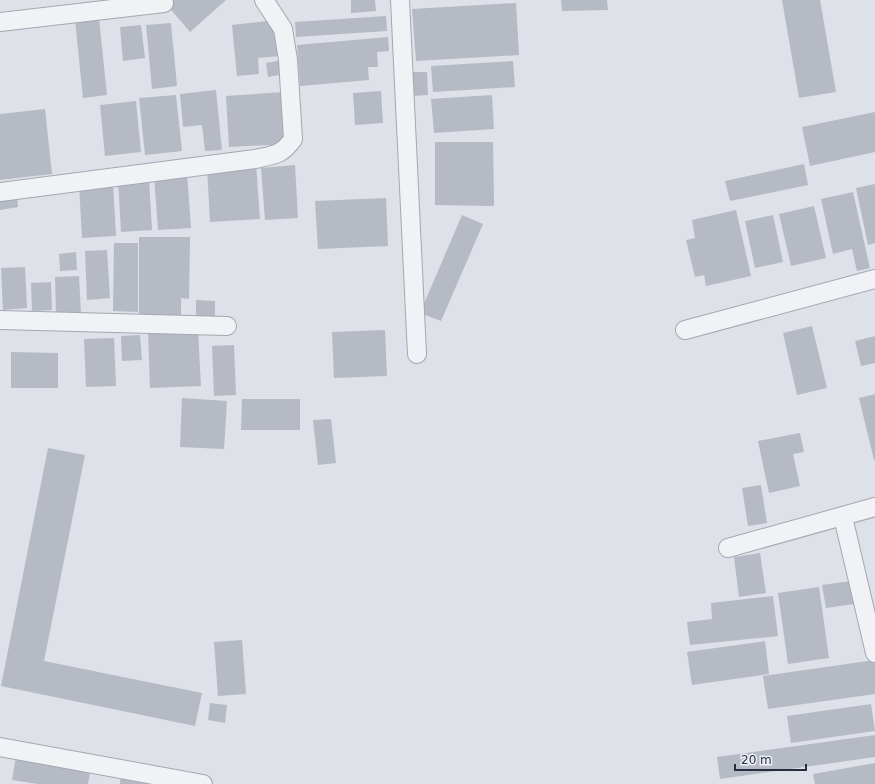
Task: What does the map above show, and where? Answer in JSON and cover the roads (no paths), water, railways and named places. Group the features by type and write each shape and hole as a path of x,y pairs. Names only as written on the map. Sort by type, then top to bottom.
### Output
{"street":[{"path":"0,192 256,159 271,156 285,150 293,139 288,60 283,29 264,0"},
{"path":"400,0 417,354"},
{"path":"0,22 164,3"},
{"path":"685,330 875,279"},
{"path":"0,320 227,326"},
{"path":"728,548 875,508"},
{"path":"842,517 875,653"},
{"path":"0,747 203,784"}]}
